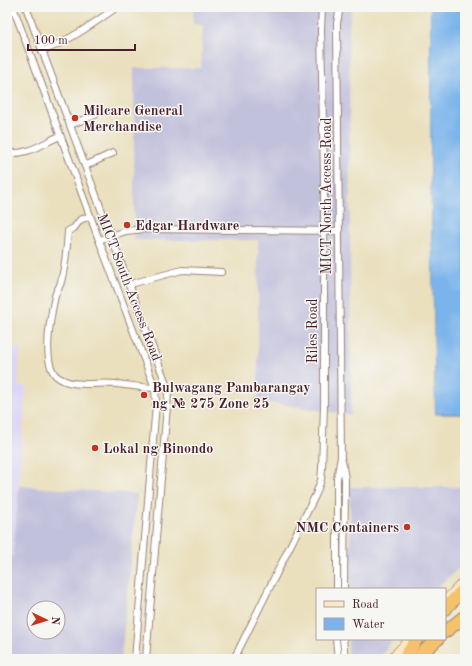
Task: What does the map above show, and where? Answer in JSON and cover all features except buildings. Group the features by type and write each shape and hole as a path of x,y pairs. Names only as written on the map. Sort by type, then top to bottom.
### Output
{"highway":[{"path":"446,608 465,588"},
{"path":"446,631 465,616"},
{"path":"404,659 417,640"},
{"path":"417,659 436,641"}],"main road":[{"path":"446,600 460,585 465,582"},
{"path":"391,659 409,640"},
{"path":"425,659 436,641"}],"street":[{"name":"MICT South Access Road","path":"13,7 155,388 156,404 135,659"},
{"name":"MICT South Access Road","path":"26,7 165,381 168,394 146,659"},
{"path":"42,51 55,47 73,37 117,7"},
{"name":"Riles Road","path":"234,659 316,494 321,480 324,397 322,7"},
{"name":"MICT North Access Road","path":"337,588 338,479 341,457 337,22 340,7"},
{"path":"70,125 96,115"},
{"path":"7,153 18,153 36,149 60,136"},
{"path":"63,143 74,138"},
{"path":"84,166 113,153"},
{"path":"90,216 80,220 74,228 68,231 61,284 55,295 47,350 50,367 58,377 79,384 98,383 155,388"},
{"path":"99,240 126,231 145,228 338,231"},
{"path":"129,286 134,283 182,270 221,272"},
{"name":"MICT North Access Road","path":"341,457 346,479 344,588"},
{"path":"336,640 338,659"},
{"path":"343,640 345,659"}],"shaded area":[{"path":"193,7 352,7 349,26 351,415 258,401 258,240 134,240 134,68 201,68 203,25 193,24"},
{"path":"7,348 20,348 18,386 26,387 26,390 13,556 7,558"},
{"path":"19,486 137,494 121,659 7,659 7,558 13,556"},
{"name":"NMC Containers","path":"350,487 465,487 465,566 458,569 436,588 350,588"},
{"path":"348,640 392,640 379,659 349,659"}],"water":[{"path":"430,7 465,7 465,414 435,414 430,166"}],"pier":[{"path":"428,7 430,7 430,166 435,414 433,415 428,166"}],"place":[{"name":"Milcare General Merchandise","path":"75,118"},
{"name":"Edgar Hardware","path":"127,225"},
{"name":"Bulwagang Pambarangay ng № 275 Zone 25","path":"144,395"},
{"name":"Lokal ng Binondo","path":"95,448"},
{"name":"NMC Containers","path":"407,527"}]}
